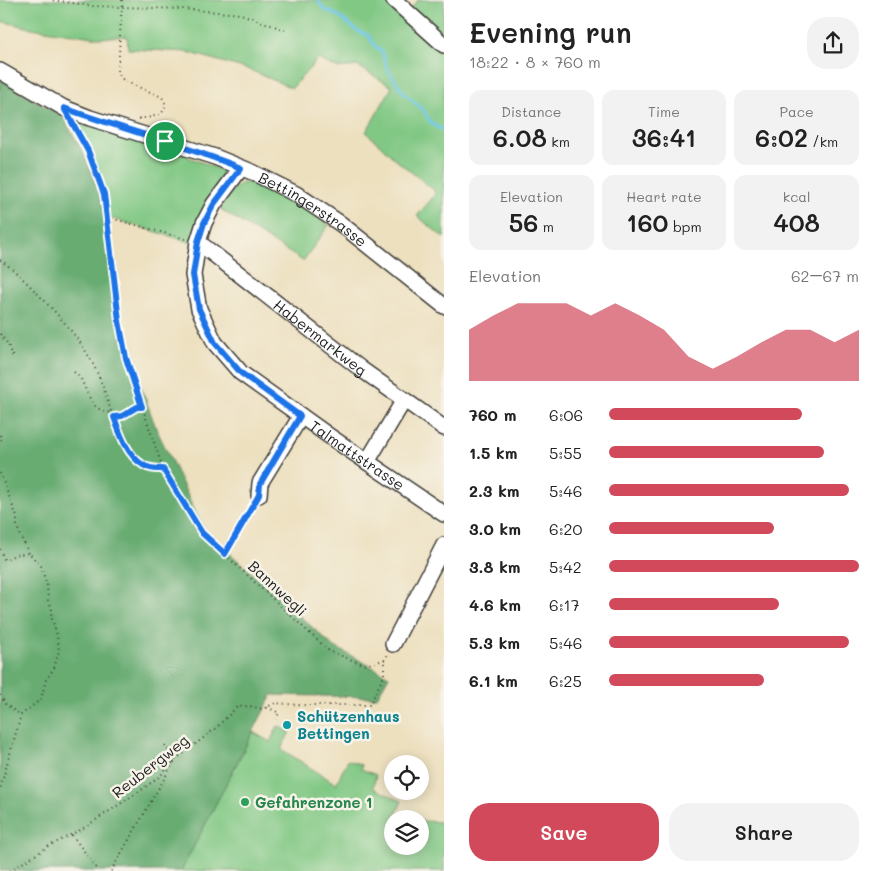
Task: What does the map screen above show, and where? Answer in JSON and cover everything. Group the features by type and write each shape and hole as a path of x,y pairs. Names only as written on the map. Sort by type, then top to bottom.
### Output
{"street":[{"path":"394,0 444,45"},
{"name":"Bettingerstrasse","path":"0,71 64,108 212,156 296,194 341,224 444,306"},
{"name":"Talmattstrasse","path":"241,168 214,204 204,223 198,242 193,275 199,309 215,343 241,373 300,416 444,514"},
{"name":"Habermarkweg","path":"198,242 361,369 444,428"},
{"path":"367,462 404,400"},
{"path":"260,489 300,416"},
{"path":"393,644 444,545"}],"path":[{"path":"53,0 92,6 182,9 242,14 285,30"},
{"path":"118,126 131,120 152,117 162,113 166,105 162,97 124,81 120,76 118,71 122,0"},
{"name":"Bannwegli","path":"73,125 88,151 104,194 119,321 126,358 163,469 202,533 329,651 365,666 384,660"},
{"path":"107,217 198,242"},
{"path":"0,260 11,267 58,315 78,340 96,369 128,450 134,458 144,466 163,469"},
{"path":"0,334 8,344 14,358"},
{"path":"74,372 81,379 94,405 102,411 108,412 114,417 122,416 137,407 142,407"},
{"path":"0,435 2,438 0,443"},
{"path":"0,473 17,517 17,527 21,537 29,553 41,566 47,586 48,600 52,608 58,651 54,668 48,675 41,699 21,715 0,789"},
{"path":"225,554 260,489"},
{"path":"0,549 4,559 7,560 14,555 29,553"},
{"path":"384,660 393,644"},
{"name":"Reubergweg","path":"10,871 49,846 82,829 137,793 215,729 237,708 249,706 263,709 275,703 298,705 369,705 384,676 384,660"},
{"path":"0,695 6,705 21,715"},
{"path":"267,707 279,713 276,719"},
{"path":"111,871 175,760 163,742"},
{"path":"72,834 99,871"}],"green space":[{"path":"0,0 398,0 409,11 418,0 444,0 444,238 417,216 435,195 434,190 396,160 366,132 392,87 358,66 337,68 318,59 292,88 250,70 188,52 128,49 127,36 100,38 31,28 0,21"},
{"path":"0,79 63,117 83,152 100,194 105,217 117,321 156,428 204,530 333,646 389,676 377,697 272,695 181,871 0,871"},
{"path":"75,121 189,153 188,157 229,173 199,219 190,242 107,217 104,194"},
{"path":"252,178 291,200 329,225 303,261 220,209 236,187 250,182"},
{"path":"278,726 290,732 281,749 336,784 348,760 362,765 361,769 376,775 373,788 384,793 384,800 402,801 398,810 384,810 384,855 429,855 429,821 444,822 444,871 181,871 253,732 270,742"}],"waterway":[{"path":"317,0 325,10 337,15 359,32 368,35 375,46 382,52 387,68 403,92 424,111 431,123 444,130"}],"place":[{"name":"Schützenhaus Bettingen","path":"287,725"},
{"name":"Gefahrenzone 1","path":"245,802"}],"route":[{"path":"64,108 165,141 212,156 241,168 214,204 204,223 198,242 193,275 199,309 215,343 241,373 300,416 260,484 259,495 225,554 202,533 163,469 144,466 134,458 128,450 114,417 122,416 137,407 142,407 126,358 119,321 104,194 88,151 64,108"}]}
